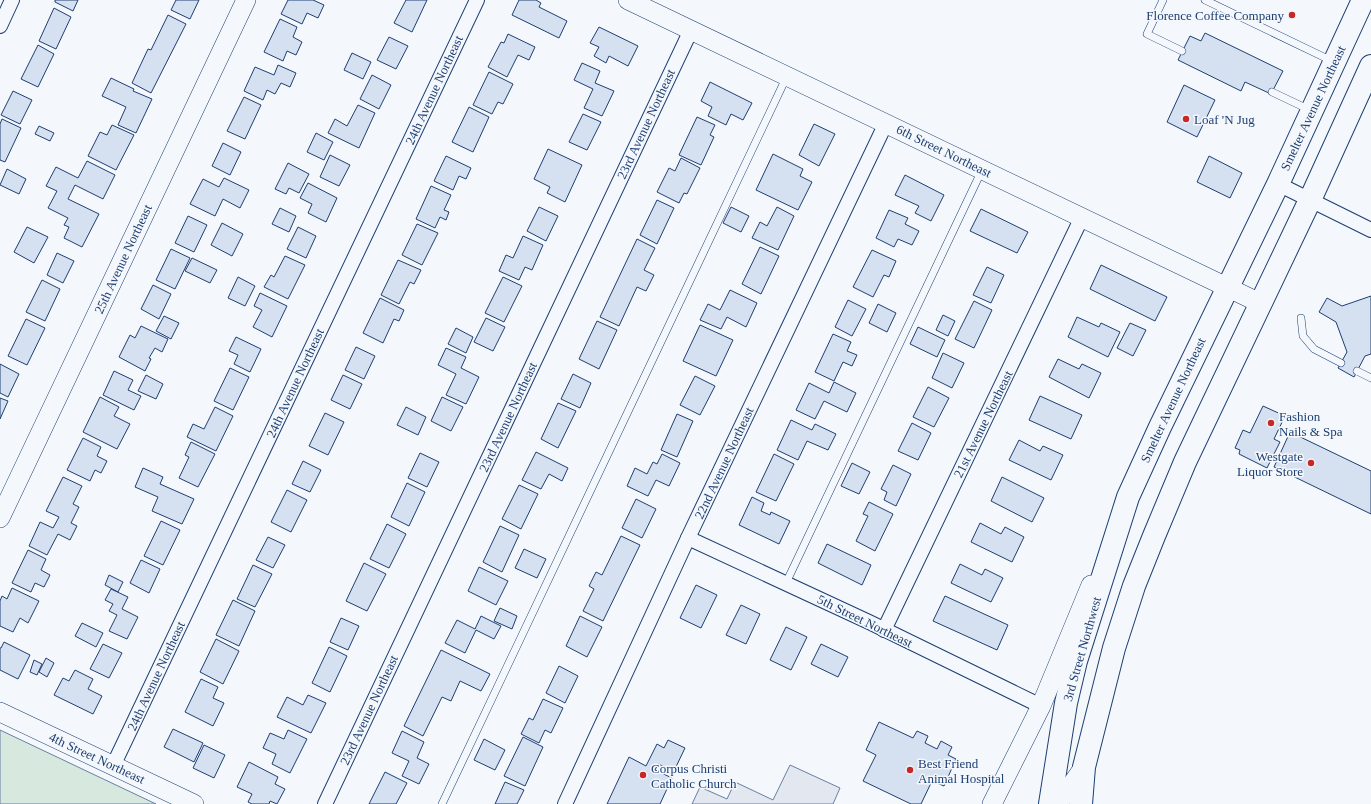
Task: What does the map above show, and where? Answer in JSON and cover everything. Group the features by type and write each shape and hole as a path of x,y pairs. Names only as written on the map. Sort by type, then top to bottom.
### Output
{"highway":[{"name":"Smelter Avenue Northeast","path":"1128,497 1227,287 1278,184 1363,0"},
{"path":"1081,804 1084,767 1114,648 1134,586 1185,462 1310,200 1371,66"},
{"name":"3rd Street Northwest","path":"1050,804 1066,703 1073,675 1128,497"}],"street":[{"path":"0,26 12,0"},
{"name":"25th Avenue Northeast","path":"0,518 246,0"},
{"name":"24th Avenue Northeast","path":"113,766 477,0"},
{"name":"6th Street Northeast","path":"628,0 1260,303"},
{"name":"23rd Avenue Northeast","path":"324,804 691,30"},
{"name":"22nd Avenue Northeast","path":"565,804 688,538 886,123"},
{"path":"1278,184 1371,230"},
{"name":"21st Avenue Northeast","path":"884,630 1082,217"},
{"name":"Smelter Avenue Northeast","path":"992,804 1040,706 1128,497"},
{"name":"5th Street Northeast","path":"688,538 786,583 1040,706"},
{"name":"4th Street Northeast","path":"0,712 194,804"},
{"path":"1058,804 1084,767"}],"lane":[{"path":"1163,0 1147,34 1182,50"},
{"path":"1205,0 1334,62"},
{"path":"442,804 787,76"},
{"path":"1272,92 1312,110"},
{"path":"786,583 982,169"},
{"path":"1301,318 1303,336 1314,349 1341,363"},
{"path":"1357,371 1371,378"}],"shaded area":[{"path":"0,730 156,804 0,804"},
{"path":"790,765 840,788 833,804 692,804 700,787 727,799 735,782 773,800"}],"building":[{"path":"55,0 78,0 73,11 55,2"},
{"path":"176,0 199,0 190,19 171,10"},
{"path":"288,0 313,0 324,5 318,18 307,13 302,24 281,14"},
{"path":"406,0 427,0 412,32 394,23"},
{"path":"519,0 536,0 541,3 539,7 567,21 559,38 512,15"},
{"path":"54,8 71,17 56,49 39,41"},
{"path":"168,15 186,24 151,93 132,83 148,49 151,50"},
{"path":"280,19 297,27 293,37 302,42 296,55 287,51 283,61 264,52"},
{"path":"599,27 638,46 628,66 609,56 606,63 594,56 599,47 590,43"},
{"path":"1205,33 1283,71 1271,94 1245,82 1241,91 1178,60 1190,36 1201,41"},
{"path":"508,34 535,47 529,60 518,55 507,77 488,67 501,42 504,43"},
{"path":"389,37 408,46 396,69 377,60"},
{"path":"38,45 54,54 38,87 21,79"},
{"path":"352,53 371,62 363,79 344,70"},
{"path":"582,63 600,71 595,83 614,91 602,116 584,108 593,89 574,80"},
{"path":"278,65 296,73 290,87 281,83 275,94 267,90 263,100 244,91 255,67 274,75"},
{"path":"489,72 513,84 503,104 498,102 492,114 473,105"},
{"path":"372,75 391,85 379,109 360,99"},
{"path":"111,78 134,89 133,91 152,99 136,133 118,125 126,107 102,96"},
{"path":"710,82 752,103 743,120 731,114 726,125 708,116 712,107 701,101"},
{"path":"1184,85 1215,100 1197,137 1167,122"},
{"path":"13,91 32,100 20,124 1,115"},
{"path":"244,97 261,105 245,139 227,131"},
{"path":"358,105 375,113 359,148 328,133 335,119 347,126"},
{"path":"469,107 489,117 473,152 452,142"},
{"path":"583,114 601,122 587,150 569,142"},
{"path":"697,117 715,125 710,135 714,137 701,165 679,155"},
{"path":"2,119 21,128 5,162 0,160 0,124"},
{"path":"814,124 835,134 819,166 799,155"},
{"path":"112,125 134,135 116,170 88,156 100,132 107,135"},
{"path":"39,126 54,133 50,141 35,134"},
{"path":"316,133 333,142 324,160 307,152"},
{"path":"223,143 241,152 230,175 212,166"},
{"path":"548,149 582,165 565,202 547,193 550,187 534,179"},
{"path":"773,154 803,169 800,176 812,182 798,210 756,190"},
{"path":"330,155 350,165 339,186 320,177"},
{"path":"446,156 471,168 466,179 459,176 453,190 434,181"},
{"path":"1209,156 1242,173 1230,198 1197,182"},
{"path":"681,158 700,168 687,194 684,193 679,203 657,192 669,168 675,171"},
{"path":"87,161 115,175 103,199 75,185 68,199 99,214 82,247 64,238 69,227 64,225 68,218 48,208 57,191 46,186 56,167 78,178"},
{"path":"288,163 309,174 299,193 289,188 286,194 275,189"},
{"path":"7,169 26,179 19,194 0,185"},
{"path":"905,175 944,195 931,221 915,213 919,206 895,195"},
{"path":"224,178 249,190 240,208 223,199 215,216 190,204 203,179 219,187"},
{"path":"308,183 337,198 326,222 308,213 312,204 300,198"},
{"path":"431,186 451,195 444,210 449,212 446,220 440,217 435,228 416,219"},
{"path":"657,200 674,208 657,244 640,235"},
{"path":"539,207 558,216 546,241 527,231"},
{"path":"731,207 749,216 741,232 723,223"},
{"path":"777,207 794,216 778,250 752,238 760,222 767,226"},
{"path":"280,208 296,216 289,232 272,224"},
{"path":"981,209 1028,232 1017,253 970,231"},
{"path":"889,210 908,218 905,224 919,231 912,245 898,239 894,247 876,238"},
{"path":"188,216 207,225 194,252 175,243"},
{"path":"222,223 243,234 232,256 211,245"},
{"path":"417,224 438,233 422,265 402,255"},
{"path":"27,227 48,237 34,263 14,252"},
{"path":"298,227 316,236 306,258 287,249"},
{"path":"523,236 543,245 532,270 525,267 519,280 499,271 506,255 513,258"},
{"path":"637,239 655,248 644,270 654,275 646,291 637,287 619,326 600,317"},
{"path":"760,247 779,256 761,294 742,284"},
{"path":"171,249 190,258 175,289 156,280"},
{"path":"872,250 896,261 889,277 884,275 873,297 853,287"},
{"path":"57,253 74,261 63,283 47,275"},
{"path":"285,256 305,265 288,299 264,287 271,275 274,277"},
{"path":"192,258 217,270 210,283 185,271"},
{"path":"398,260 421,270 414,284 410,282 399,304 381,295"},
{"path":"1101,265 1167,297 1155,321 1090,289"},
{"path":"987,267 1004,275 991,303 973,295"},
{"path":"238,277 255,286 245,306 228,298"},
{"path":"503,277 522,286 504,322 485,313"},
{"path":"42,280 60,289 45,321 26,312"},
{"path":"153,285 171,294 159,319 141,309"},
{"path":"730,290 757,303 746,327 727,317 721,329 700,320 708,304 720,310"},
{"path":"260,293 287,306 272,337 253,327 262,310 254,306"},
{"path":"1371,296 1371,354 1365,356 1354,377 1338,368 1347,352 1336,322 1319,312 1327,298 1342,306"},
{"path":"380,298 404,310 399,321 394,319 383,343 363,333"},
{"path":"848,300 866,309 852,336 835,327"},
{"path":"974,301 992,310 974,348 955,339"},
{"path":"878,304 896,313 887,332 869,323"},
{"path":"943,315 955,321 948,336 936,330"},
{"path":"164,316 179,323 171,339 156,331"},
{"path":"1077,317 1099,327 1101,323 1120,332 1108,357 1068,337"},
{"path":"486,318 505,327 493,351 474,342"},
{"path":"26,319 45,328 27,365 8,356"},
{"path":"597,321 617,330 599,369 579,359"},
{"path":"1130,323 1146,330 1133,356 1117,348"},
{"path":"700,325 733,340 716,376 683,361"},
{"path":"141,326 168,339 162,352 155,348 149,358 151,359 145,371 119,357 130,335 135,338"},
{"path":"918,327 945,340 937,357 910,344"},
{"path":"456,328 473,337 466,353 448,344"},
{"path":"833,334 851,342 847,351 857,355 852,366 843,362 834,381 815,372"},
{"path":"236,337 261,349 250,372 234,364 238,355 229,351"},
{"path":"356,347 375,356 364,379 345,370"},
{"path":"446,348 466,357 461,368 479,377 466,404 446,395 456,374 438,365"},
{"path":"943,353 964,363 952,388 932,378"},
{"path":"1058,359 1079,369 1082,364 1101,373 1089,398 1049,377"},
{"path":"0,364 19,374 8,397 0,393"},
{"path":"230,368 249,377 233,410 214,401"},
{"path":"114,371 133,380 128,390 141,396 134,410 103,395"},
{"path":"573,374 591,383 580,408 561,399"},
{"path":"146,375 163,384 156,399 138,391"},
{"path":"343,375 362,384 350,409 331,400"},
{"path":"695,376 715,386 700,415 680,405"},
{"path":"834,382 856,393 847,412 824,401 815,419 796,410 809,383 829,393"},
{"path":"928,387 949,398 934,427 913,417"},
{"path":"1040,396 1082,415 1071,439 1029,420"},
{"path":"100,397 119,407 114,416 130,424 117,449 83,432"},
{"path":"442,397 463,407 451,431 431,421"},
{"path":"0,398 8,401 0,419"},
{"path":"558,403 576,411 558,448 541,439"},
{"path":"1263,406 1285,416 1274,439 1280,442 1267,468 1239,454 1240,450 1235,448 1243,430 1250,433"},
{"path":"215,407 233,416 216,451 187,437 193,424 204,429"},
{"path":"406,407 426,417 418,435 397,425"},
{"path":"325,413 344,422 328,455 309,446"},
{"path":"677,414 693,421 677,457 661,450"},
{"path":"791,420 812,430 815,424 836,434 828,450 807,441 798,460 777,450"},
{"path":"912,423 931,433 918,460 898,451"},
{"path":"1290,432 1371,471 1371,514 1274,467"},
{"path":"83,438 101,447 97,456 107,461 101,473 95,470 90,481 67,470"},
{"path":"1019,440 1040,451 1043,446 1063,455 1051,480 1009,460"},
{"path":"191,442 215,454 198,487 179,478 189,457 185,455"},
{"path":"536,452 568,468 562,481 549,474 541,489 522,480"},
{"path":"420,453 439,462 427,487 408,478"},
{"path":"662,454 680,463 669,486 656,480 648,496 627,486 635,468 647,474 653,462 657,464"},
{"path":"774,454 794,464 776,501 756,492"},
{"path":"303,461 321,470 310,492 292,484"},
{"path":"852,463 870,472 859,494 841,486"},
{"path":"893,465 911,474 896,506 884,500 887,492 881,489"},
{"path":"143,468 163,477 160,484 194,499 182,524 152,511 158,497 135,487"},
{"path":"63,477 82,486 73,504 79,507 71,523 77,526 70,540 58,534 47,555 29,546 40,522 53,528 59,517 46,511"},
{"path":"1002,477 1044,498 1032,522 991,501"},
{"path":"407,483 425,492 409,526 391,517"},
{"path":"519,485 538,494 521,529 502,519"},
{"path":"287,490 307,500 291,532 271,522"},
{"path":"752,497 764,503 761,511 770,515 771,512 790,521 779,544 739,525"},
{"path":"636,499 656,509 642,538 622,528"},
{"path":"869,502 893,514 875,551 856,541 868,516 863,514"},
{"path":"161,521 180,530 163,565 144,556"},
{"path":"980,523 1001,534 1005,527 1024,537 1012,562 971,542"},
{"path":"387,524 406,534 389,568 370,559"},
{"path":"500,526 519,535 502,572 483,562"},
{"path":"621,536 640,545 603,621 583,611 594,589 589,586 596,572 602,575"},
{"path":"268,537 285,545 273,568 256,560"},
{"path":"827,544 871,565 862,585 818,563"},
{"path":"524,549 546,559 537,578 515,568"},
{"path":"28,550 46,559 41,570 50,575 44,587 35,583 31,592 12,583"},
{"path":"141,560 160,569 149,593 130,583"},
{"path":"364,563 386,574 367,611 346,601"},
{"path":"960,564 982,575 985,569 1003,578 991,602 951,583"},
{"path":"253,565 272,574 255,607 237,599"},
{"path":"479,567 508,581 496,605 468,591"},
{"path":"109,575 123,582 118,592 105,585"},
{"path":"696,585 717,595 701,628 680,618"},
{"path":"12,588 39,601 28,623 20,618 13,632 0,626 0,601 2,596 7,599"},
{"path":"111,589 128,597 122,609 138,617 127,639 109,631 117,615 109,611 113,604 105,600"},
{"path":"945,596 1008,625 997,650 933,621"},
{"path":"233,600 255,611 239,646 216,635"},
{"path":"741,605 760,614 746,644 726,635"},
{"path":"500,608 517,616 512,629 494,621"},
{"path":"481,616 501,626 494,639 476,630 465,653 445,643 457,620 475,629"},
{"path":"580,616 602,627 587,657 566,646"},
{"path":"341,618 359,626 348,650 330,642"},
{"path":"82,623 103,633 96,647 75,636"},
{"path":"786,627 807,637 791,670 770,660"},
{"path":"216,639 239,651 223,684 200,672"},
{"path":"4,642 30,655 18,679 0,670 0,648"},
{"path":"103,644 122,653 109,678 90,669"},
{"path":"821,644 848,657 838,677 811,664"},
{"path":"329,647 347,656 330,692 312,683"},
{"path":"441,650 490,674 481,691 460,681 451,701 442,697 423,736 404,726"},
{"path":"46,658 54,663 47,677 39,672"},
{"path":"34,660 42,664 37,675 30,672"},
{"path":"559,666 578,676 565,703 546,693"},
{"path":"75,670 93,679 88,689 102,696 93,714 54,695 63,678 69,681"},
{"path":"201,679 218,687 213,698 224,703 213,726 185,712"},
{"path":"308,695 326,703 311,733 277,717 287,697 303,705"},
{"path":"543,699 563,708 551,733 545,730 539,743 521,734 529,718 533,720"},
{"name":"Best Friend Animal Hospital","path":"879,722 913,738 917,731 928,736 925,743 937,749 941,741 952,747 948,755 956,759 944,786 932,781 921,804 911,804 863,781 876,755 866,750"},
{"path":"173,729 203,743 194,762 164,747"},
{"path":"288,730 307,739 290,773 272,764 276,754 263,748 270,733 284,739"},
{"path":"402,731 424,742 417,758 429,764 419,784 402,776 409,761 392,753"},
{"path":"523,737 543,747 525,786 504,776"},
{"path":"484,739 505,750 495,770 474,760"},
{"name":"Corpus Christi Catholic Church","path":"668,740 685,748 674,771 658,764 655,770 672,778 660,804 607,804 629,757 646,766 657,744 664,748"},
{"path":"204,745 225,755 214,778 193,768"},
{"path":"249,762 278,777 275,784 285,789 277,804 270,801 269,804 252,804 248,802 252,794 237,787"},
{"path":"385,772 407,783 396,804 369,804"},
{"path":"505,782 524,790 517,804 495,804"}],"place":[{"name":"Florence Coffee Company","path":"1292,15"},
{"name":"Loaf 'N Jug","path":"1186,119"},
{"name":"Fashion Nails & Spa","path":"1271,423"},
{"name":"Westgate Liquor Store","path":"1311,463"},
{"name":"Best Friend Animal Hospital","path":"910,770"},
{"name":"Corpus Christi Catholic Church","path":"643,775"}]}
